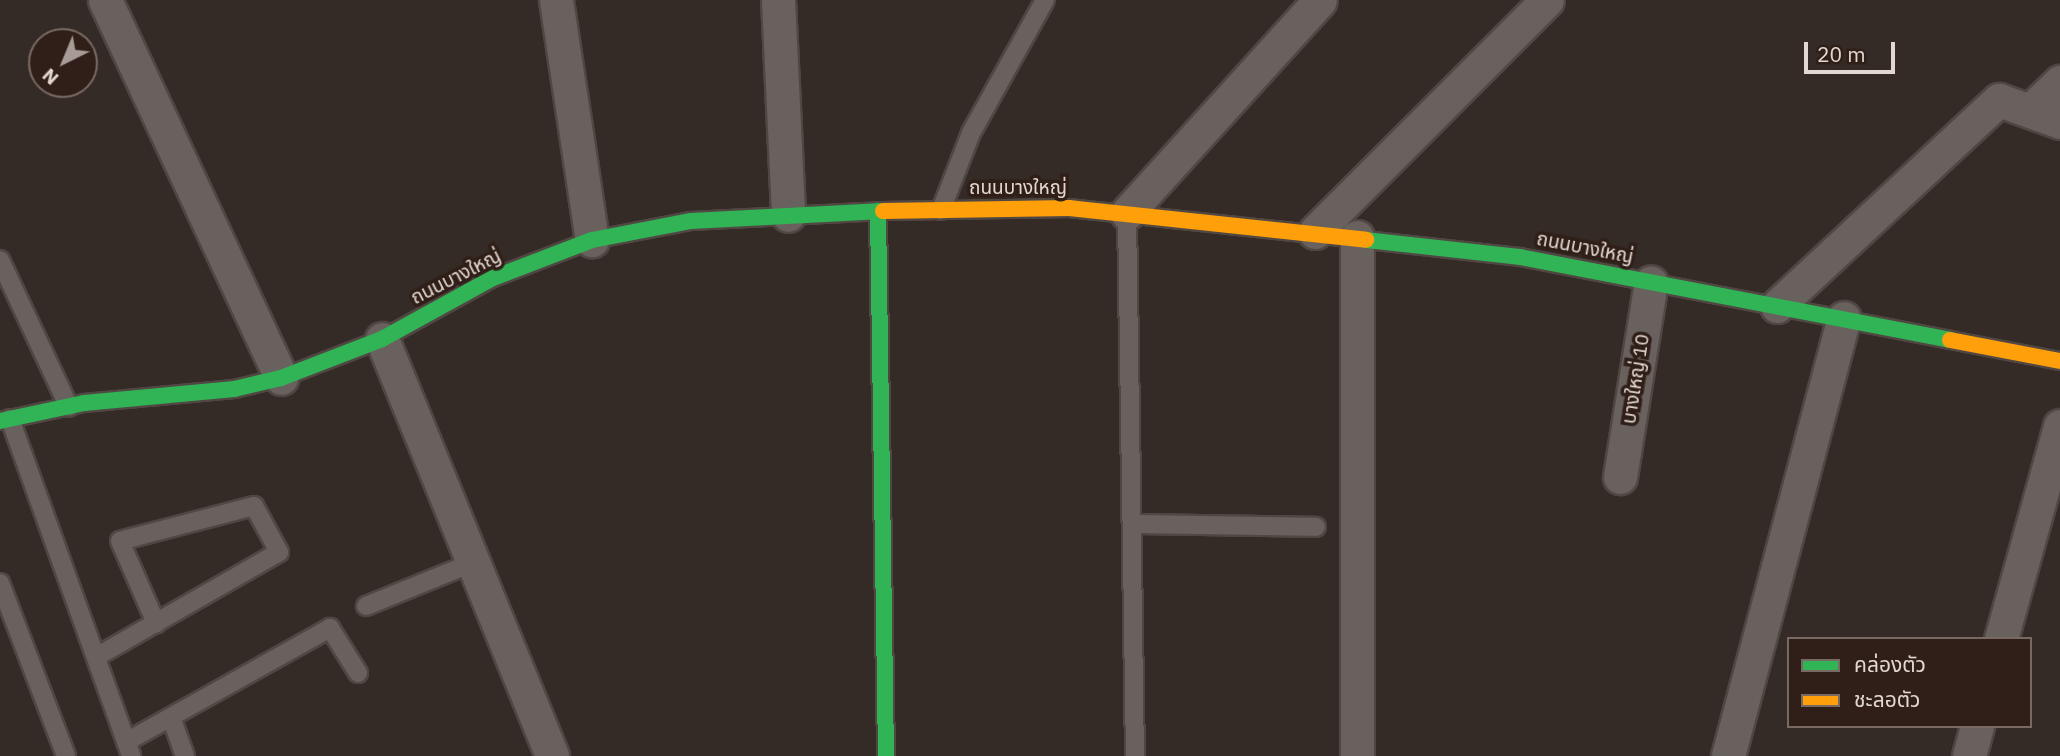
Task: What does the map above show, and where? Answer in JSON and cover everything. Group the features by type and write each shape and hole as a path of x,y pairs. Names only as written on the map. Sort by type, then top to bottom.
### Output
{"street":[{"path":"105,0 281,378"},
{"path":"556,0 592,240"},
{"path":"778,0 788,215"},
{"path":"1127,213 1320,0"},
{"path":"1315,232 1547,0"},
{"path":"1777,306 1999,100 2045,117 2060,82"},
{"name":"ถนนบางใหญ่","path":"5,420 69,407 234,389 281,378 382,339 493,278 592,240 691,221 878,211 1069,208 1315,232 1520,257 2060,361"},
{"path":"878,211 887,756"},
{"path":"1357,237 1357,756"},
{"name":"บางใหญ่ 10","path":"1620,477 1651,282"},
{"path":"1728,756 1844,318"},
{"path":"382,339 552,756"},
{"path":"2002,637 2060,426"},
{"path":"1969,756 1976,728"}],"lane":[{"path":"941,210 971,133 1045,0"},
{"path":"1127,213 1135,756"},
{"path":"0,260 69,407"},
{"path":"5,420 129,749 171,717 330,628 358,673"},
{"path":"96,657 156,623 279,552 254,506 120,541 156,623"},
{"path":"1132,524 1316,527"},
{"path":"366,606 472,562"},
{"path":"0,583 66,756"},
{"path":"171,717 185,756"}],"traffic: fast":[{"path":"878,211 886,756"},
{"path":"0,421 84,403 234,389 281,378 382,339 493,278 592,240 691,221 883,211"},
{"path":"1366,240 1520,257 1950,340"}],"traffic: slow":[{"path":"883,211 1069,208 1366,240"},
{"path":"1950,340 2060,361"}]}
